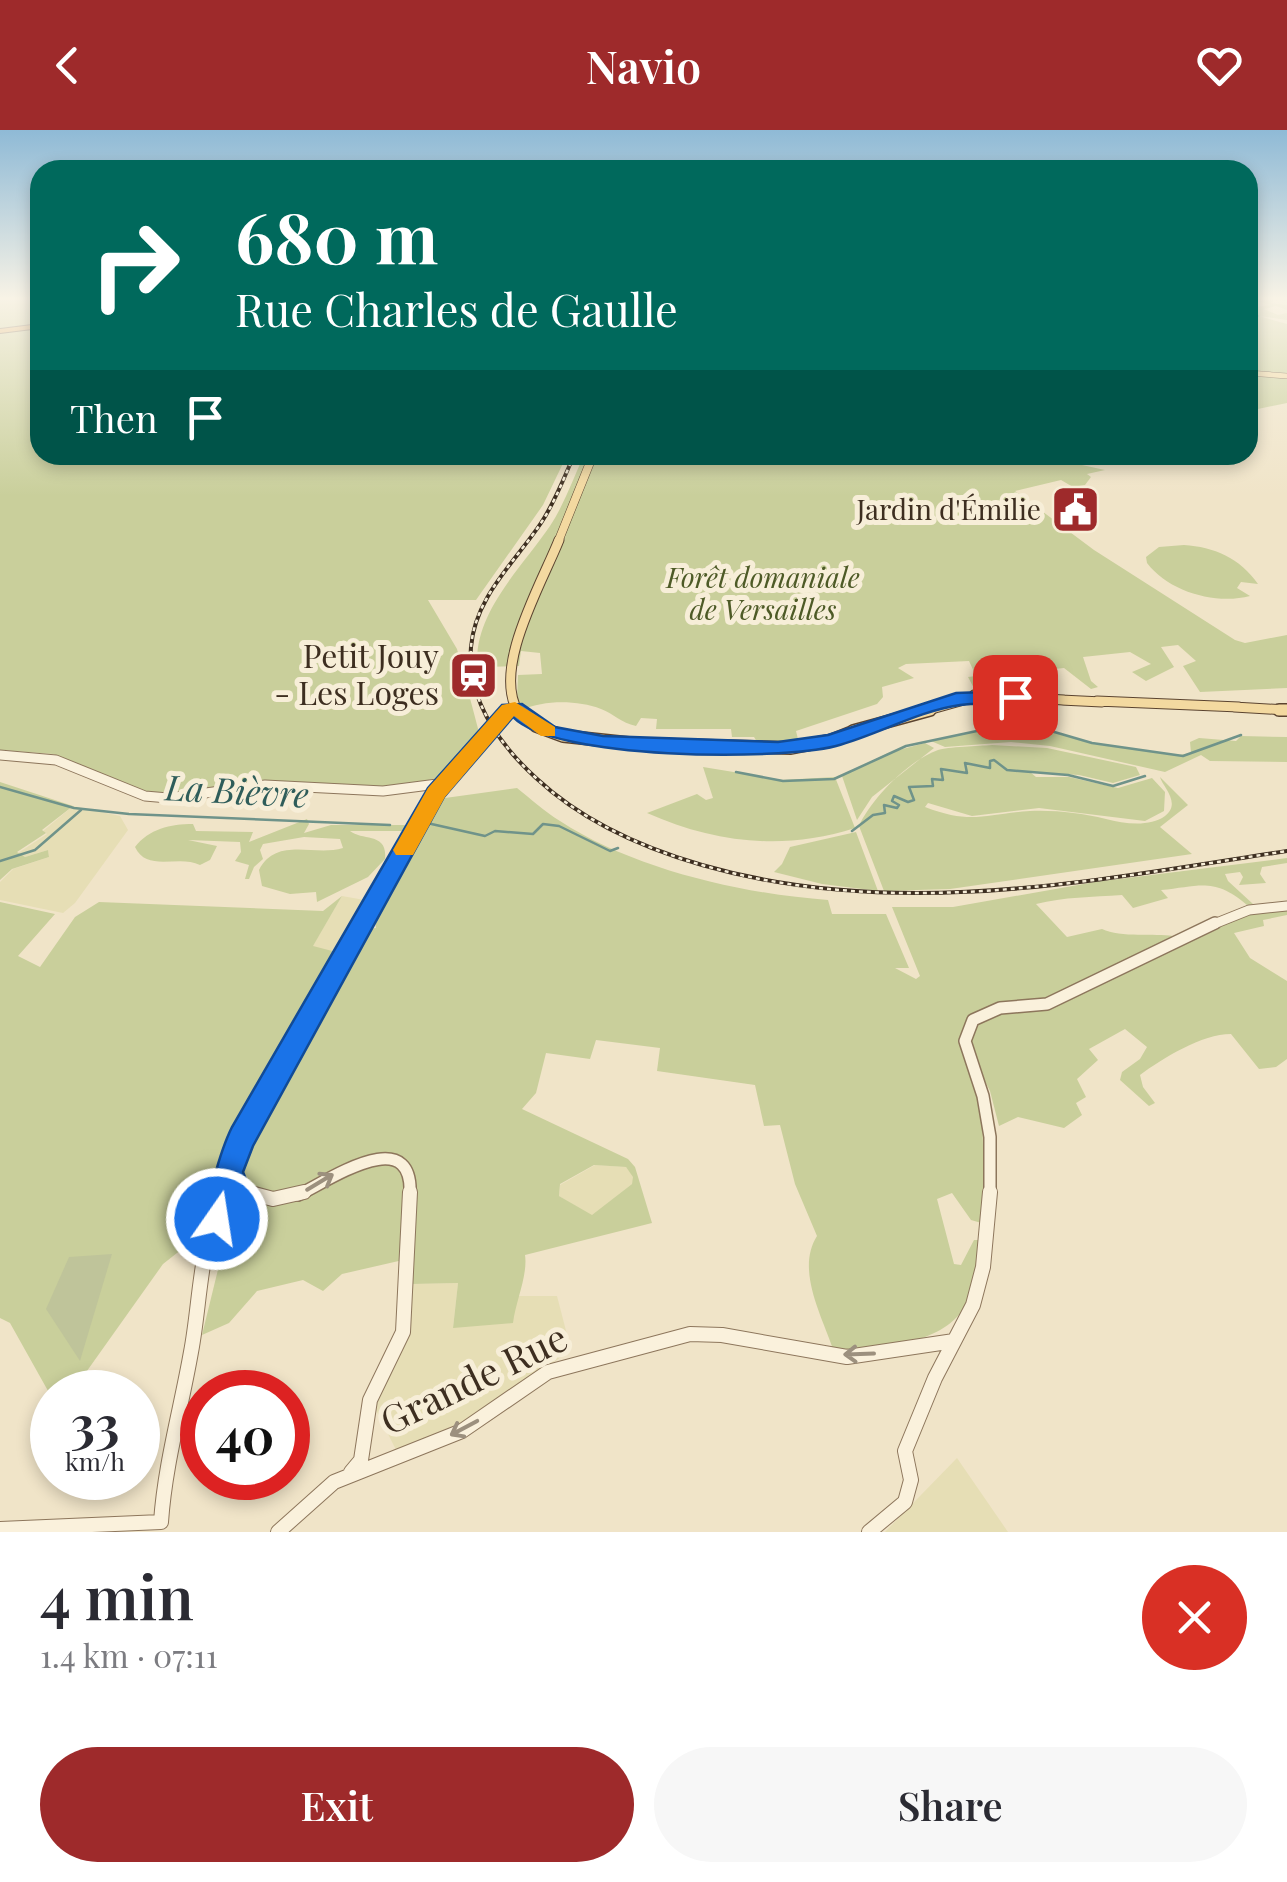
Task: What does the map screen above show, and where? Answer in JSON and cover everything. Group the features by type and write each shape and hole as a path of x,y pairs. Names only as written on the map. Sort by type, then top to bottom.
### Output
{"main road":[{"path":"1258,373 1287,376"},
{"path":"589,465 516,646 514,706 525,718 549,732 603,742 778,749 822,742 913,712 978,696 1285,709"}],"street":[{"path":"0,1529 164,1527 166,1471 193,1344 198,1288 231,1182 228,1172 232,1159 430,802 514,706"},
{"path":"0,754 56,760 145,796 168,798 266,786 383,792 445,783"},
{"path":"869,1532 905,1502 911,1480 905,1451 972,1305 983,1267 990,1209 988,1118 965,1041 973,1020 1000,1008 1047,1004 1190,933 1249,910 1287,906"},
{"path":"231,1182 260,1198 288,1198 353,1164 377,1158 396,1163 411,1180 403,1332 370,1400 361,1460 347,1475"},
{"name":"Grande Rue","path":"278,1532 318,1492 347,1475 462,1431 559,1367 690,1334 706,1339 721,1335 779,1349 860,1356 922,1340 954,1342"}],"shaded area":[{"path":"73,806 120,816 128,830 75,903 63,913 0,900 0,882 13,869 49,857 48,850 25,857 18,853 47,834 43,831"},
{"path":"342,896 370,901 340,953 312,947"},
{"path":"595,1165 626,1167 634,1177 632,1184 592,1216 559,1196 560,1185"},
{"path":"458,1283 453,1327 516,1296 557,1296 571,1350 477,1416 396,1450 374,1406 409,1330 412,1284"},
{"path":"957,1458 1008,1532 885,1532"}],"green space":[{"path":"0,365 30,365 30,465 562,465 543,505 476,600 428,600 457,649 481,740 443,776 397,789 285,782 173,795 146,793 53,754 0,750"},
{"path":"1258,365 1287,365 1287,403 1258,409"},
{"name":"Forêt domaniale de Versailles","path":"580,465 1082,465 1105,470 1087,474 1091,477 1085,485 1073,487 1061,480 1015,491 1094,550 1235,640 1245,643 1287,635 1287,688 1200,692 1183,666 1196,661 1178,645 1161,647 1174,667 1146,681 1132,672 1151,664 1130,652 1083,657 1091,681 1098,687 1091,689 1064,668 1028,672 1023,668 1039,664 1038,661 998,665 1001,672 990,680 998,693 976,692 968,677 976,676 969,661 906,664 898,668 914,678 882,687 883,697 877,704 796,731 798,739 792,744 759,745 754,737 732,737 731,729 656,729 657,719 641,718 636,726 582,704 550,703 522,710 517,698 518,675 542,674 540,653 521,651 519,666 486,667 486,693 478,670 478,648 494,604 564,501"},
{"path":"1184,545 1226,556 1258,584 1241,582 1237,588 1250,596 1208,597 1180,589 1147,563 1146,557 1159,547"},
{"path":"988,729 1047,730 1093,744 1179,755 1191,753 1190,742 1199,738 1236,741 1241,736 1287,737 1287,762 1210,761 1201,755 1165,772 1050,746 1011,742 945,747 931,741"},
{"path":"925,743 934,748 872,797 857,820 842,776 888,753"},
{"path":"992,745 1047,748 1136,767 1140,775 1113,783 1079,775 1030,772 1036,777 1069,777 1118,788 1152,778 1165,792 1164,811 1145,821 1039,808 972,816 928,803 925,807 967,817 1049,811 1145,823 1165,816 1172,806 1160,777 1188,805 1160,827 1192,854 950,889 884,891 859,826 872,804 903,771 927,755 942,749"},
{"path":"703,767 782,780 835,777 855,828 802,840 750,840 698,831 647,813 697,794 706,800 713,798"},
{"path":"0,782 73,806 42,830 46,833 17,852 25,857 48,850 49,857 12,869 0,880"},
{"path":"517,788 589,838 654,866 725,885 828,900 832,914 886,914 909,968 895,968 916,979 920,976 892,907 953,907 1095,882 1287,858 1287,863 1262,867 1260,874 1266,883 1239,885 1243,877 1240,872 1225,874 1253,904 1247,905 1226,890 1207,886 1161,890 1168,898 1133,908 1122,895 1036,904 1067,937 1102,929 1173,936 1041,1001 974,1014 963,1028 961,1046 982,1107 985,1224 971,1220 952,1193 937,1199 954,1264 961,1265 974,1240 982,1240 968,1301 958,1316 928,1336 869,1349 833,1349 810,1277 811,1249 817,1236 795,1184 780,1125 764,1126 755,1085 657,1071 660,1048 596,1040 590,1059 546,1053 536,1093 522,1109 628,1159 635,1167 652,1223 525,1255 513,1323 453,1328 458,1283 412,1284 403,1260 342,1274 323,1291 303,1280 257,1291 229,1323 202,1335 235,1200 238,1165 360,930 376,928 374,916 438,799","holes":["594,1165 626,1167 633,1177 632,1184 592,1215 559,1196 560,1184"]},
{"path":"307,819 309,824 304,833 331,825 406,825 404,831 350,831 378,841 385,850 385,859 368,877 317,902 316,892 290,894 262,886 259,870 276,853 343,848 340,839 304,837 263,844 263,859 249,879 245,879 249,865 235,861 241,852 240,842 188,840 217,846 210,860 200,865 147,859 135,847 153,832 176,825 193,824 196,831 253,832 249,842"},
{"path":"856,832 878,891 822,884 774,872 790,847"},
{"path":"342,896 313,946 340,953 223,1159 210,1227 163,1264 88,1370 36,1370 10,1323 0,1318 0,902 55,914 18,956 40,967 75,917 99,902 323,911"},
{"path":"1287,911 1287,915 1263,920 1264,926 1234,933 1250,958 1287,981 1287,1059 1276,1067 1259,1069 1231,1034 1196,1042 1140,1075 1143,1087 1155,1103 1149,1106 1120,1080 1122,1072 1140,1059 1147,1047 1125,1029 1089,1049 1098,1060 1077,1079 1086,1097 1076,1103 1082,1115 1064,1128 1018,1117 999,1126 990,1091 970,1052 970,1033 977,1021 986,1014 1032,1009 1236,918"},
{"path":"112,1254 80,1361 46,1309 69,1257"}],"waterway":[{"path":"736,772 783,781 834,779 906,746 991,728 1051,731 1092,743 1183,756 1241,735"},
{"name":"La Bièvre","path":"852,831 873,815 885,813 884,805 897,808 899,805 892,801 894,796 908,802 914,800 909,787 933,786 932,779 943,780 941,769 967,773 965,763 990,768 990,761 994,760 1007,770 1068,775 1113,786 1145,776"},
{"name":"La Bièvre","path":"0,787 74,808 129,814 390,825"},
{"name":"La Bièvre","path":"0,861 35,850 81,810"},
{"name":"La Bièvre","path":"427,823 485,836 495,831 533,834 543,824 559,826 610,851 618,848"}],"railway":[{"path":"570,465 546,515 480,612 474,629 471,666 480,702 498,735 536,778 593,820 636,841 702,865 775,882 848,891 994,890 1141,874 1287,851"}],"slow traffic":[{"path":"405,850 436,793 510,709 515,708 548,732"}],"place":[{"name":"Jardin d'Émilie","path":"1076,510"},
{"name":"Petit Jouy - Les Loges","path":"474,675"}],"route":[{"path":"217,1219 231,1182 228,1172 242,1137 420,820 436,793 510,709 515,708 549,732 603,742 778,749 832,740 956,699 1015,697"}]}
